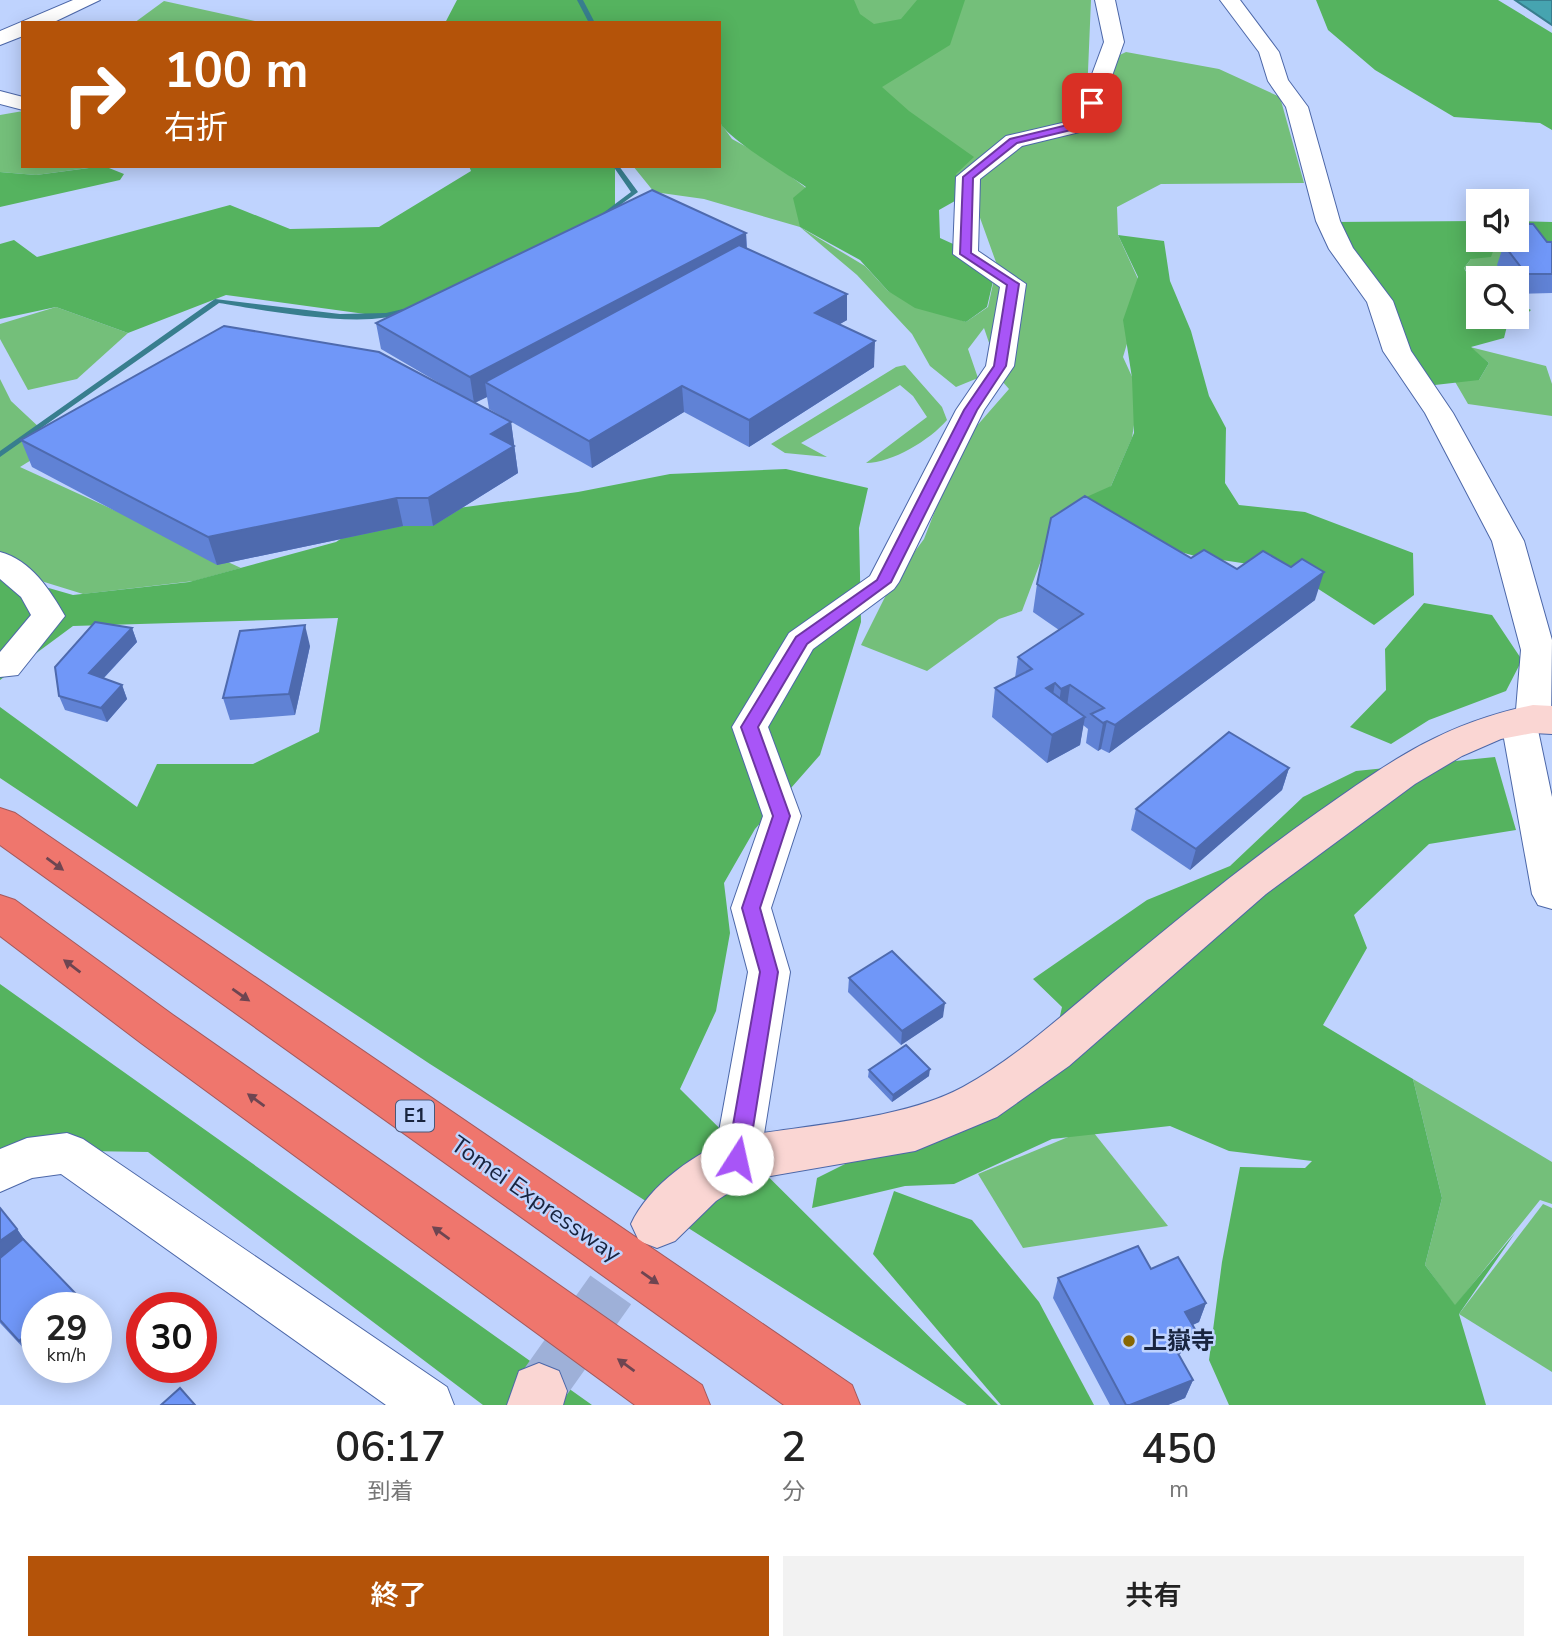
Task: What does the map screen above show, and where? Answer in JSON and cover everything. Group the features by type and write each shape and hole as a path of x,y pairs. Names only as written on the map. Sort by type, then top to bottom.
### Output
{"highway":[{"name":"Tomei Expressway","path":"0,824 832,1405"},
{"path":"0,912 157,1030 681,1405"}],"street":[{"path":"40,21 90,0"},
{"path":"737,1159 769,972 751,908 782,816 750,727 801,641 883,582 970,410 1000,366 1013,284 965,254 968,177 1014,141 1084,124 1114,42 1105,0"},
{"path":"1230,0 1269,52 1278,81 1297,107 1328,221 1341,248 1380,301 1397,351 1439,413 1508,541 1538,650 1535,720 1552,894"},
{"path":"0,39 21,30"},
{"path":"0,97 21,103"},
{"path":"0,562 34,591 48,616 6,667"},
{"path":"657,1224 698,1185 737,1159 915,1129 980,1102 1052,1052 1251,882 1401,774 1460,741 1493,727 1535,720"},
{"path":"0,1171 27,1158 67,1153 429,1405"}],"green space":[{"path":"457,0 854,0 860,14 874,24 901,19 917,0 965,0 950,45 882,87 909,111 974,157 956,174 969,193 939,210 940,238 997,264 987,307 966,322 915,308 888,291 860,260 800,227 793,198 806,187 745,146 721,124 721,21 446,21"},
{"path":"710,0 1091,0 1087,95 1109,60 1126,52 1219,69 1280,97 1304,183 1161,184 1117,207 1118,235 1143,290 1123,357 1139,392 1132,438 1111,486 1081,524 1045,550 1022,611 999,619 927,671 861,645 893,581 924,539 961,444 1009,389 1002,381 984,328 968,349 978,378 956,387 930,366 912,334 857,275 800,227 865,266 888,291 966,322 988,307 997,265 970,190"},
{"path":"1316,0 1498,0 1552,33 1552,130 1540,123 1454,117 1375,70 1328,30"},
{"path":"164,1 255,21 137,21"},
{"path":"21,111 21,168 88,168 36,175 0,172 0,115"},
{"path":"721,124 732,139 765,157 806,188 800,227 704,199 654,192 635,168 721,168"},
{"path":"89,168 109,168 124,174 120,180 0,207 0,172 36,175"},
{"path":"470,168 615,168 615,219 387,317 226,295 128,333 56,307 0,319 0,244 14,240 37,257 230,205 290,229 379,227 471,171"},
{"path":"1466,221 1466,252 1493,252 1491,257 1471,259 1464,268 1466,329 1506,329 1504,338 1471,347 1489,363 1479,380 1426,386 1333,222"},
{"path":"1529,221 1552,222 1552,248 1529,243"},
{"path":"1118,235 1164,241 1170,281 1191,331 1209,396 1226,428 1225,483 1239,505 1305,512 1413,553 1414,595 1374,625 1289,570 1195,556 1081,524 1073,503 1111,486 1134,433 1132,378 1123,320 1138,277"},
{"path":"1484,252 1505,252 1512,263 1498,266 1466,266 1466,271 1464,268 1471,259"},
{"path":"56,307 128,333 77,379 28,390 0,339 0,324"},
{"path":"1470,347 1546,366 1552,384 1552,416 1468,404 1454,380 1479,380 1489,363"},
{"path":"905,365 942,407 947,420 910,449 887,459 866,463 927,417 913,396 900,385 801,443 827,457 785,453 771,444 896,367"},
{"path":"0,379 11,401 57,444 20,467 241,568 194,581 83,594 12,572 0,564"},
{"path":"786,469 868,488 859,528 861,622 820,755 755,829 724,883 730,933 716,1011 680,1089 998,1405 967,1405 430,1064 0,778 0,707 137,807 157,764 253,764 319,732 338,618 73,626 0,680 0,574 73,595 189,582 336,542 369,520 578,492 670,474"},
{"path":"1424,603 1492,615 1522,660 1506,691 1429,720 1391,744 1350,727 1386,690 1385,649"},
{"path":"1495,757 1516,830 1429,844 1354,915 1367,948 1323,1025 1413,1079 1442,1198 1425,1265 1455,1305 1515,1233 1459,1314 1486,1405 1229,1405 1209,1360 1222,1262 1240,1167 1305,1168 1312,1161 1229,1151 1170,1126 1052,1139 954,1184 905,1186 812,1208 817,1178 915,1129 1052,1052 1062,1007 1033,979 1147,900 1230,866 1303,797 1356,771"},
{"path":"0,984 592,1405 483,1405 148,1152 24,1150 0,1153"},
{"path":"1413,1079 1552,1162 1552,1204 1540,1200 1455,1306 1425,1265 1442,1198"},
{"path":"1090,1128 1168,1226 1023,1248 978,1174"},
{"path":"894,1191 972,1220 1039,1302 1094,1405 1001,1405 873,1254"},
{"path":"1543,1204 1552,1208 1552,1372 1459,1314"}],"shaded area":[{"path":"1515,0 1552,0 1552,25"}],"building":[{"path":"652,190 746,233 470,377 376,323"},
{"path":"1529,224 1533,224 1547,242 1552,242 1552,274 1529,274 1529,266 1520,266 1509,252 1529,252"},
{"path":"739,245 847,294 815,313 875,341 749,420 682,386 589,441 485,382"},
{"path":"224,326 379,352 511,422 491,434 514,446 428,498 397,498 208,537 21,440"},
{"path":"1085,496 1191,558 1204,550 1237,569 1263,551 1291,567 1302,559 1324,572 1115,725 1107,721 1103,723 1091,714 1104,708 1070,685 1061,689 1055,683 1046,688 1085,717 1052,735 995,688 1032,669 1018,657 1083,614 1037,584 1051,518"},
{"path":"95,622 132,628 89,673 122,685 101,708 59,696 55,667"},
{"path":"305,625 289,694 223,698 240,631"},
{"path":"1229,732 1289,768 1196,849 1136,809"},
{"path":"892,951 945,1003 902,1031 849,978"},
{"path":"906,1045 930,1069 893,1095 869,1070"},
{"path":"0,1208 17,1229 0,1241"},
{"path":"23,1239 74,1292 21,1292 19,1341 0,1320 0,1258"},
{"name":"上嶽寺","path":"1138,1246 1151,1269 1178,1257 1206,1303 1185,1312 1196,1331 1171,1341 1193,1380 1126,1405 1058,1278"},
{"path":"180,1388 195,1405 161,1405"}],"waterway":[{"path":"580,0 591,21"},
{"path":"605,214 635,192 617,168"},
{"path":"0,455 218,301 340,316 365,317 403,311"}],"tunnel":[{"path":"539,1391 644,1243"}],"place":[{"name":"上嶽寺","path":"1129,1341"}],"route":[{"path":"737,1159 769,972 751,908 782,816 750,727 801,641 883,582 970,410 1000,366 1013,284 975,263 965,254 968,177 1014,141 1084,124 1092,103"}]}
